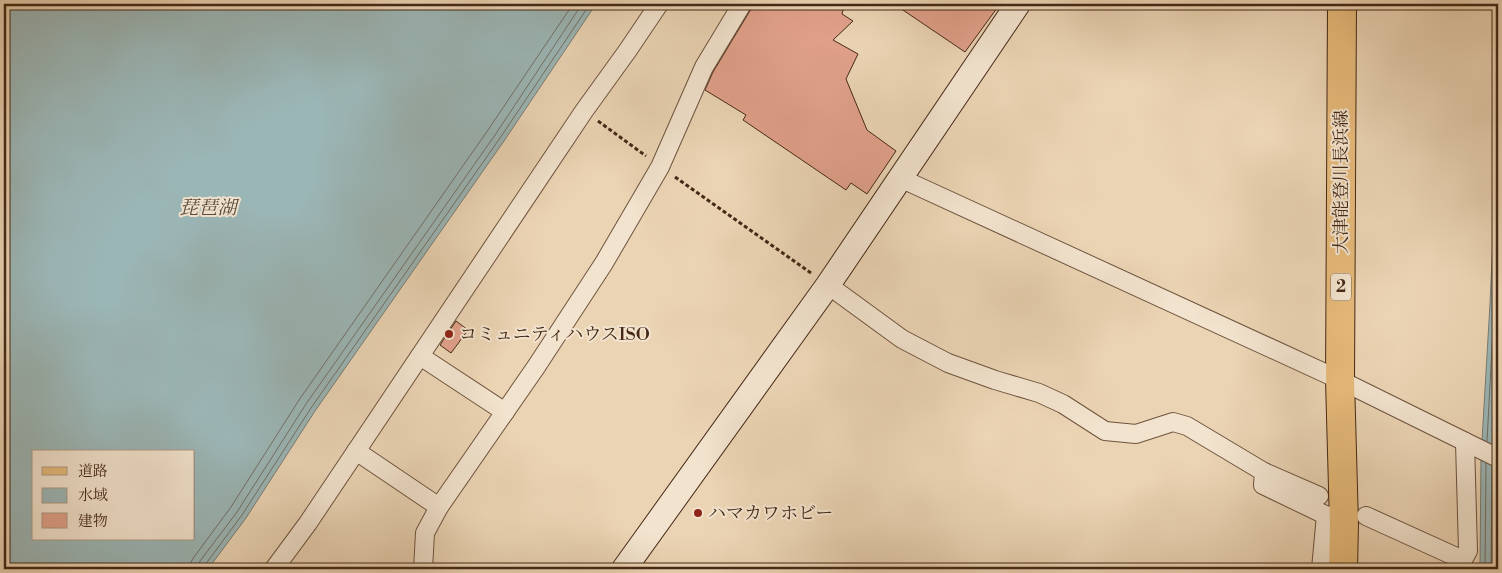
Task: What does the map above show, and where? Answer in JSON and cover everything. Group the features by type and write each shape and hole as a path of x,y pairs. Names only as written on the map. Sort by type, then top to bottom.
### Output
{"main road":[{"name":"大津能登川長浜線","path":"1342,4 1340,380 1345,518 1343,569"}],"street":[{"path":"274,569 308,524 584,111 659,4"},
{"path":"423,569 425,533 439,507 604,263 660,167 704,67 742,4"},
{"path":"624,569 828,285 1018,4"},
{"path":"900,178 1340,380 1498,458"},
{"path":"828,285 902,339 948,363 1040,393 1063,404 1105,431 1136,434 1173,422 1187,426 1264,472 1319,496"},
{"path":"420,356 505,412"},
{"path":"1264,472 1263,485 1345,518 1463,560 1468,551 1469,443"},
{"path":"356,451 439,507"},
{"path":"1321,569 1345,518"}],"path":[{"path":"584,111 828,285"}],"water":[{"name":"琵琶湖","path":"4,4 596,4 504,141 315,411 246,518 208,569 4,569"},
{"path":"1498,165 1498,569 1480,569 1481,458 1496,170"}],"building":[{"path":"753,4 833,4 843,10 842,14 853,21 833,40 858,54 846,79 867,130 896,151 867,194 851,183 846,190 743,120 746,115 705,90 713,72"},
{"path":"894,4 1000,4 965,52"},
{"path":"456,321 468,330 451,353 440,345"}],"place":[{"name":"コミュニティハウスISO","path":"449,334"},
{"name":"ハマカワホビー","path":"698,513"}]}
